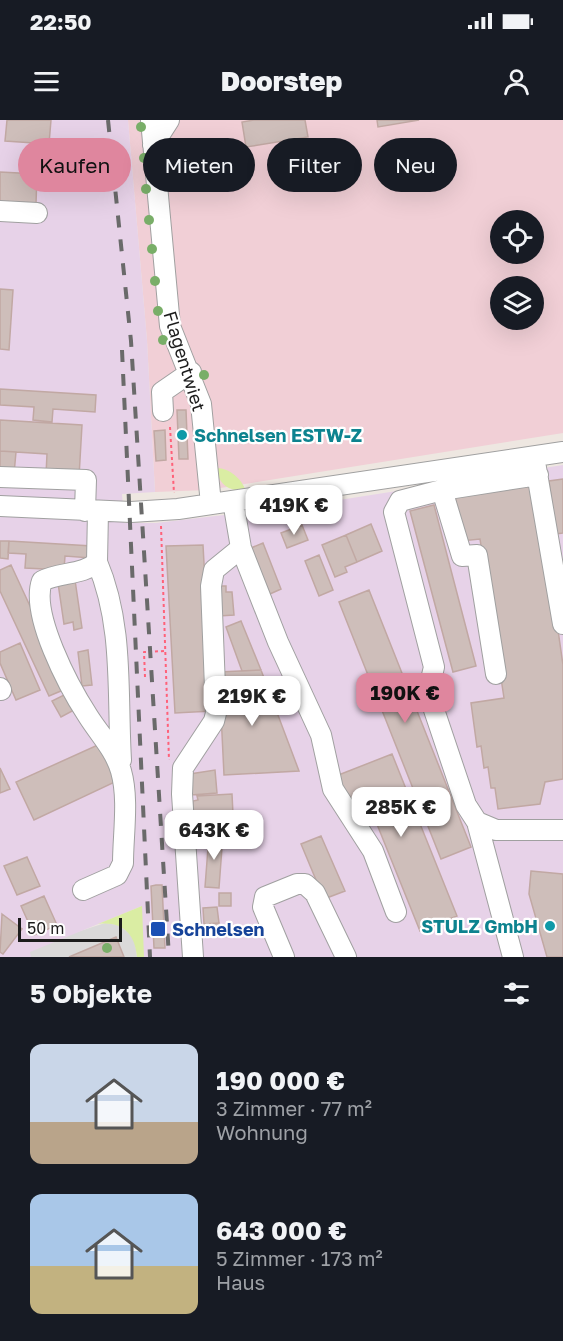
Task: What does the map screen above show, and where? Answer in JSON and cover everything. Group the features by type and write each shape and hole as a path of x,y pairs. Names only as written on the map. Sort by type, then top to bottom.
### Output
{"street":[{"name":"Flagentwiet","path":"151,120 152,138"},
{"path":"158,138 169,120"},
{"name":"Flagentwiet","path":"157,192 170,326 178,349 191,372 201,404 211,504"},
{"path":"0,210 37,213"},
{"path":"164,411 162,392 191,372"},
{"path":"513,957 477,822 466,805 428,692 434,667 394,513 400,501 536,466 563,452"},
{"path":"0,506 91,511 160,511 536,466"},
{"path":"536,466 563,624"},
{"path":"0,477 86,480 97,562 104,577 117,633 123,863 117,874 83,890"},
{"path":"442,490 462,556 477,555 496,674"},
{"path":"233,501 241,548 288,664 321,735 333,789 373,851 396,912"},
{"path":"193,957 183,768 214,722 216,713 211,586 214,570 241,548"},
{"path":"97,562 90,569 54,575 42,581 39,590 39,608 49,638 71,684 88,716 111,747 122,772"},
{"path":"477,822 496,830 563,830"},
{"path":"284,957 263,908 265,897 297,884 305,884 315,893 346,957"}],"path":[{"path":"164,411 170,424 172,482"},
{"path":"160,511 169,762"},
{"path":"146,677 144,652 164,651"}],"shaded area":[{"path":"0,120 128,120 130,138 18,138 18,192 131,192 131,155 147,340 155,492 122,494 124,523 156,523 301,506 563,465 563,957 137,957 142,906 30,952 31,957 0,957"},
{"path":"128,120 563,120 563,433 208,490 155,492 147,340"},
{"path":"105,923 118,925 128,932 135,942 137,957 0,957"}],"green space":[{"path":"215,468 225,469 234,475 246,491 234,490 226,486 219,479"},
{"path":"142,906 144,957 137,957 133,941 126,930 114,925 98,924"}],"building":[{"path":"7,120 51,120 50,138 18,138 18,142 5,141"},
{"path":"305,120 308,137 267,138 267,144 255,146 255,138 245,138 242,122"},
{"path":"377,120 419,120 378,127"},
{"path":"0,172 18,173 18,192 36,192 36,204 0,202"},
{"path":"0,289 13,290 9,350 0,349"},
{"path":"0,389 96,395 95,412 53,409 52,422 33,420 34,407 0,405"},
{"name":"Schnelsen ESTW-Z","path":"177,410 186,410 188,459 179,459"},
{"path":"0,420 82,425 79,477 46,475 47,454 0,451"},
{"path":"165,430 166,460 156,461 154,431"},
{"path":"0,451 16,452 14,474 0,473"},
{"path":"563,479 563,533 556,534 549,481"},
{"path":"537,484 563,665 563,779 545,782 540,804 498,809 495,788 491,788 488,767 484,768 481,746 477,747 471,703 504,698 480,539 461,541 455,495"},
{"path":"434,505 476,666 453,672 410,511"},
{"path":"371,524 382,551 357,562 346,535"},
{"path":"302,525 308,540 287,548 281,533"},
{"path":"346,535 357,562 345,567 347,572 335,577 322,545"},
{"path":"0,541 9,541 8,559 0,558"},
{"path":"9,541 92,546 91,558 65,556 64,570 25,568 26,554 8,553"},
{"path":"263,543 281,589 270,594 251,548"},
{"path":"203,545 212,711 175,713 166,546"},
{"path":"319,555 333,590 319,596 305,561"},
{"path":"11,565 68,688 49,696 0,591 0,570"},
{"path":"75,580 82,628 74,630 73,622 64,624 58,583"},
{"path":"217,586 226,586 226,592 232,592 234,615 219,616"},
{"path":"369,590 471,847 441,859 339,602"},
{"path":"241,621 261,670 242,671 226,627"},
{"path":"20,643 40,690 16,700 0,663 0,652"},
{"path":"88,650 92,685 82,686 78,652"},
{"path":"261,670 299,771 224,775 219,672"},
{"path":"68,693 76,709 61,717 52,701"},
{"path":"100,744 117,781 34,820 16,782"},
{"path":"392,754 457,916 420,931 366,797 347,805 336,776"},
{"path":"0,768 10,789 0,793"},
{"path":"215,770 217,793 191,795 190,774"},
{"path":"232,794 234,834 194,835 193,801 198,800 197,796"},
{"path":"223,834 219,888 205,887 209,835"},
{"path":"321,836 345,891 324,899 301,844"},
{"path":"27,857 40,886 17,895 4,866"},
{"name":"STULZ GmbH","path":"531,871 563,874 563,957 547,957 529,894"},
{"path":"162,885 165,948 154,948 151,886"},
{"path":"219,893 231,893 231,906 219,906"},
{"path":"44,896 57,925 34,935 21,906"},
{"path":"217,907 219,923 204,924 203,908"},
{"path":"2,914 22,929 3,954 0,952"},
{"path":"219,923 220,934 205,935 204,924"},
{"path":"116,937 124,957 69,957"}],"railway":[{"path":"108,120 131,341 169,957"},
{"path":"122,350 150,957"}],"place":[{"name":"Schnelsen ESTW-Z","path":"182,435"},
{"name":"STULZ GmbH","path":"550,926"},
{"name":"Schnelsen","path":"158,929"}]}
